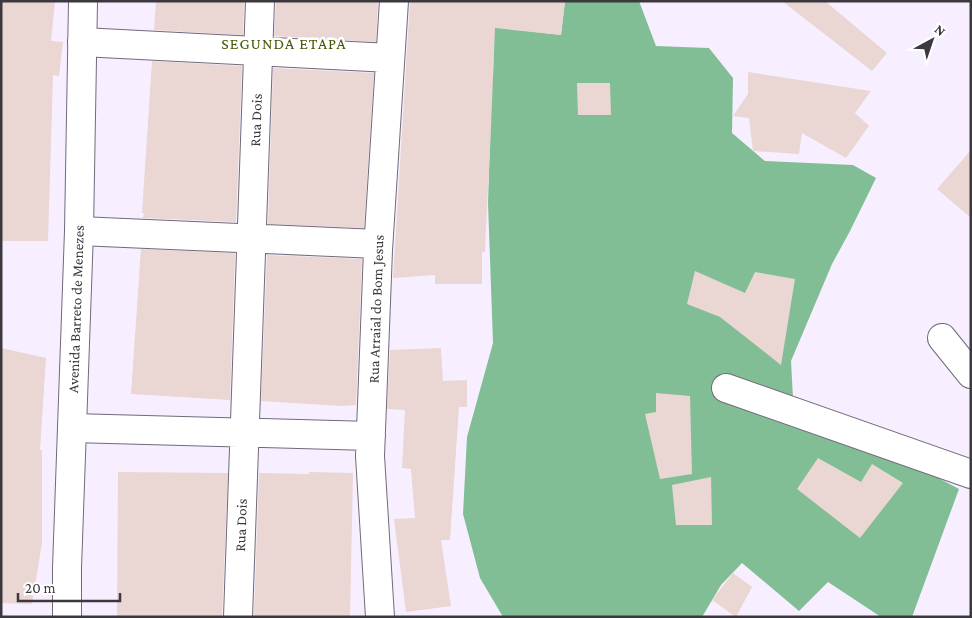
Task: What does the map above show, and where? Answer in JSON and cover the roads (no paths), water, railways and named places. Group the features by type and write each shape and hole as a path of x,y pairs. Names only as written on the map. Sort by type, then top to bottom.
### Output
{"street":[{"name":"Avenida Barreto de Menezes","path":"67,617 67,568 79,231 83,1"},
{"name":"Rua Dois","path":"238,617 260,1"},
{"name":"Rua Arraial do Bom Jesus","path":"380,617 370,456 378,244 394,1"},
{"path":"82,42 390,58"},
{"path":"79,231 378,244"},
{"path":"942,338 971,374"},
{"path":"726,388 971,474"},
{"path":"72,428 371,436"}],"district":[{"name":"SEGUNDA ETAPA","path":"284,43"}]}
